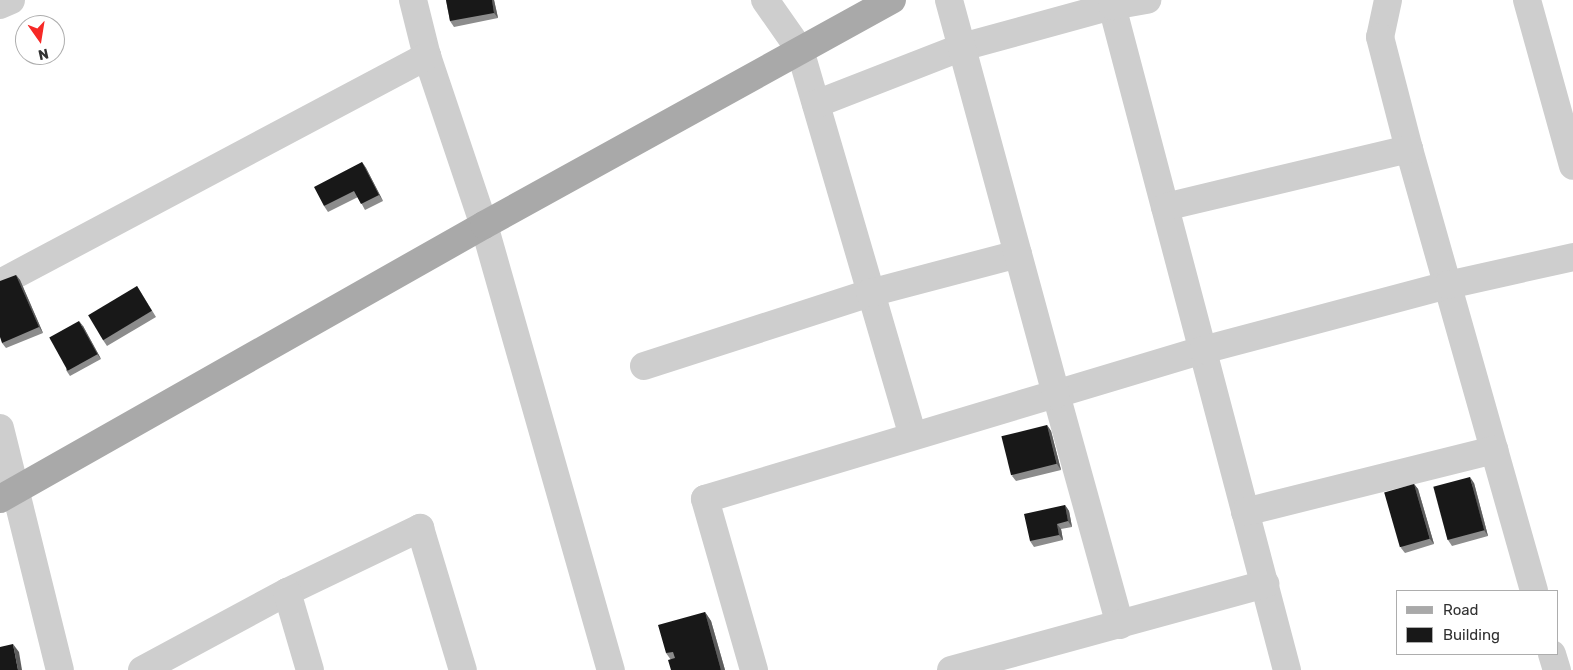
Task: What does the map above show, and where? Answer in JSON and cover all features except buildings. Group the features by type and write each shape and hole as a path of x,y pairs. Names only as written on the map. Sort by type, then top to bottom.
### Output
{"main road":[{"path":"7,495 484,225 892,0"}],"street":[{"path":"0,5 11,0"},
{"path":"413,0 427,56 484,225 611,670"},
{"path":"765,0 800,50 870,293 914,436"},
{"path":"949,0 1120,625"},
{"path":"816,104 962,47 1112,6 1147,0"},
{"path":"1388,0 1380,38 1409,149 1534,590"},
{"path":"1527,0 1573,166"},
{"path":"1112,6 1287,670"},
{"path":"0,283 427,56"},
{"path":"1165,207 1409,149"},
{"path":"644,366 870,293 1018,254"},
{"path":"754,670 705,499 1203,350 1448,286 1573,257"},
{"path":"0,428 7,495 60,670"},
{"path":"1245,512 1494,450"},
{"path":"142,670 287,592 420,528 463,670"},
{"path":"951,670 1265,584"},
{"path":"287,592 310,670"},
{"path":"1552,655 1557,670"}]}
